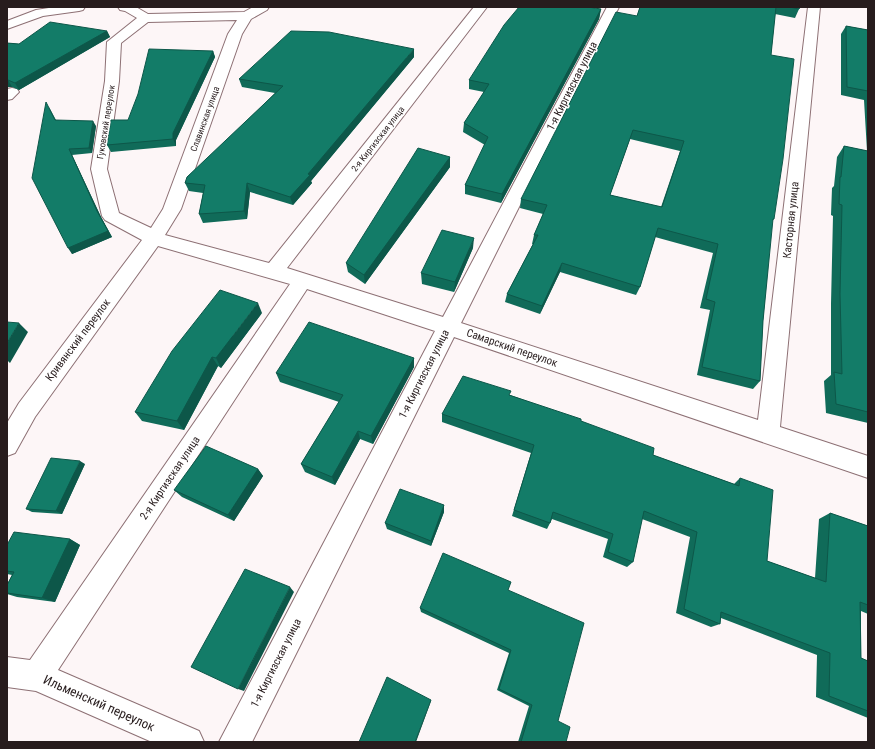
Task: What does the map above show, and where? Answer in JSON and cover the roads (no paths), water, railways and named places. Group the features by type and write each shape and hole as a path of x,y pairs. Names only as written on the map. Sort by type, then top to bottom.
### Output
{"street":[{"path":"7,25 41,14 79,7"},
{"path":"124,7 129,8 145,18 246,16 263,7"},
{"name":"2-я Киргизская улица","path":"274,271 481,7"},
{"name":"1-я Киргизская улица","path":"235,742 613,7"},
{"name":"Касторная улица","path":"768,434 814,7"},
{"name":"Славинская улица","path":"154,238 172,209 235,34 246,16"},
{"name":"Гуковский переулок","path":"145,18 114,42 112,81 99,168 111,216 154,238"},
{"name":"Самарский переулок","path":"154,238 303,280 449,327 868,467"},
{"name":"Кривянский переулок","path":"7,445 26,410 154,238"},
{"name":"2-я Киргизская улица","path":"37,676 303,280"},
{"name":"Ильменский переулок","path":"7,672 37,676 188,742"}]}
